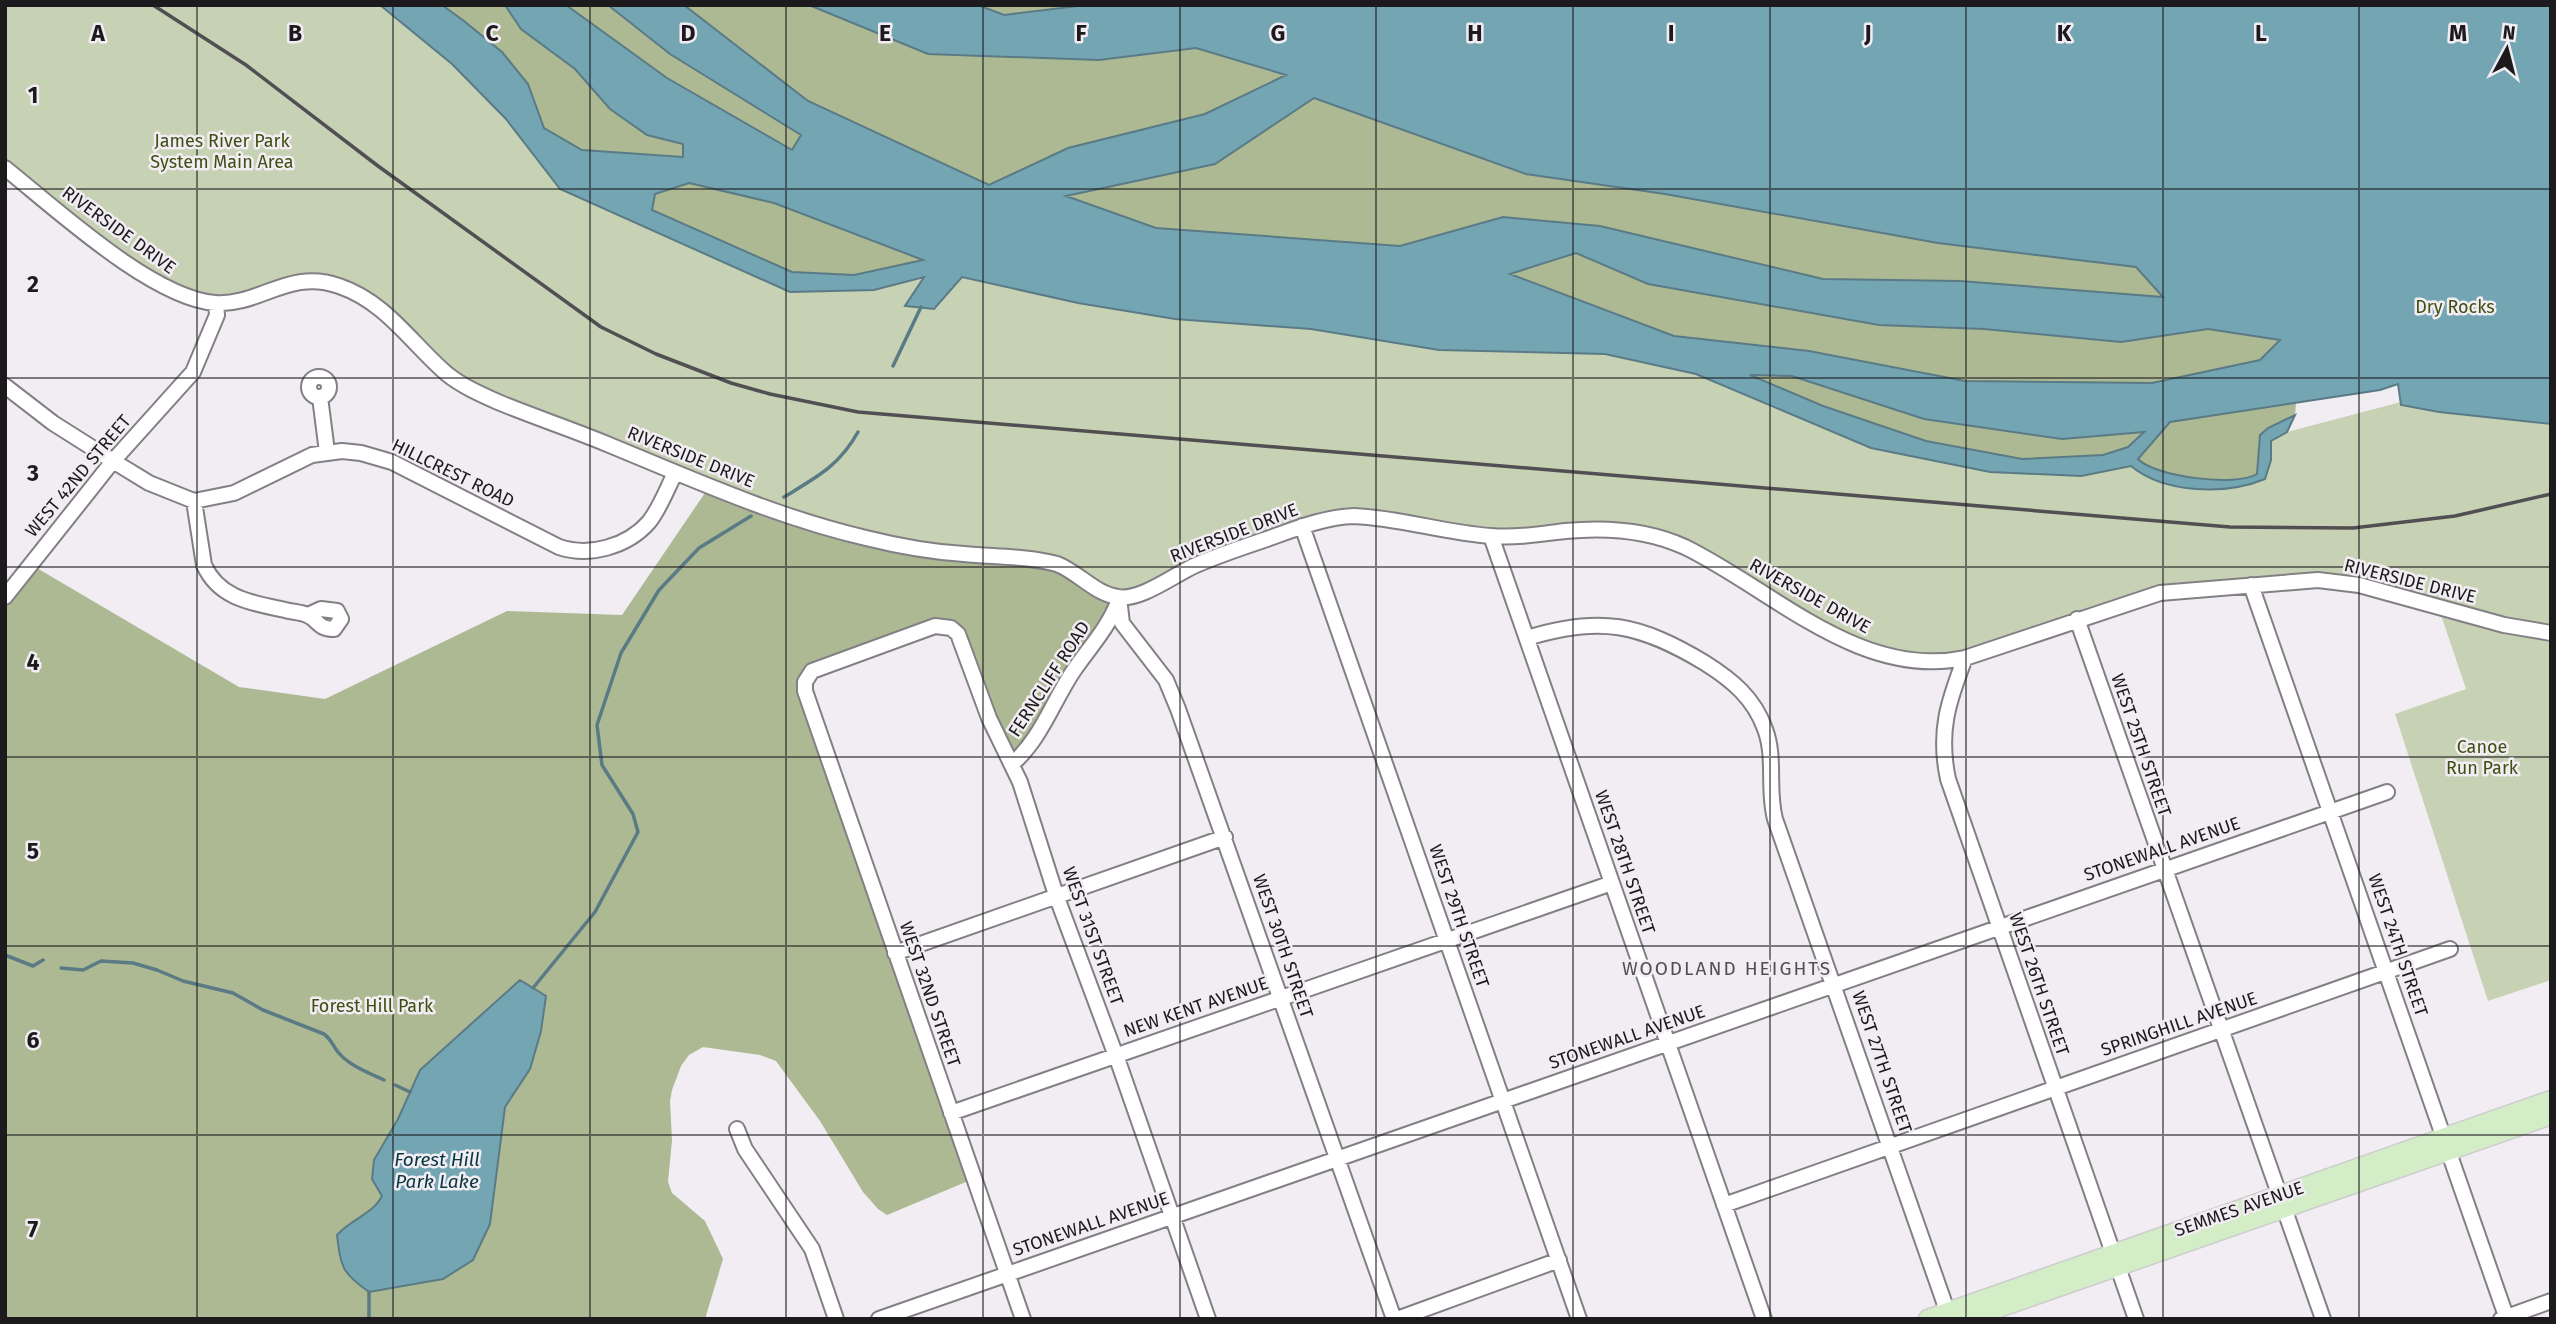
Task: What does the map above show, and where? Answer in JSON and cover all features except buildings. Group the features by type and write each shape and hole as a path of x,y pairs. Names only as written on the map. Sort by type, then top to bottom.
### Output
{"main road":[{"name":"SEMMES AVENUE","path":"1928,1319 1949,1315 2115,1260 2447,1144 2551,1100"},
{"name":"SEMMES AVENUE","path":"2447,1144 2551,1115"},
{"name":"SEMMES AVENUE","path":"1967,1319 2115,1260"}],"street":[{"name":"RIVERSIDE DRIVE","path":"5,168 79,228 152,280 185,297 216,303 241,300 282,285 302,281 316,280 341,286 373,303 387,314 459,383 499,402 675,473 801,521 863,538 926,550 1057,564 1100,590 1119,597 1136,595 1203,562 1302,526 1332,518 1354,516 1491,536 1602,530 1655,536 1697,554 1845,641 1863,649 1916,662 1965,658 2160,593 2318,580 2379,590 2504,625 2551,633"},
{"name":"WEST 42ND STREET","path":"5,597 113,461 183,382 208,313 216,303"},
{"path":"5,386 53,423 149,483 194,501 204,565 222,590 241,600 308,615"},
{"path":"320,397 327,452"},
{"name":"HILLCREST ROAD","path":"194,501 234,493 312,455 327,452 361,453 392,462 559,547 586,552 616,543 641,529 654,514 675,473"},
{"name":"WEST 29TH STREET","path":"1302,526 1579,1319"},
{"name":"WEST 28TH STREET","path":"1491,536 1765,1319"},
{"name":"WEST 24TH STREET","path":"2251,585 2447,1144 2504,1318"},
{"name":"FERNCLIFF ROAD","path":"805,682 815,669 935,626 951,628 960,638 989,718 1012,764 1033,743 1069,678 1108,624 1119,597"},
{"name":"WEST 30TH STREET","path":"1119,597 1122,623 1162,674 1172,692 1395,1319"},
{"name":"WEST 25TH STREET","path":"2077,620 2323,1319"},
{"name":"WEST 27TH STREET","path":"1527,638 1573,626 1612,625 1631,629 1675,646 1729,679 1755,706 1766,729 1772,754 1771,800 1775,819 1949,1315"},
{"name":"WEST 26TH STREET","path":"1965,658 1945,716 1944,759 1951,790 2136,1319"},
{"name":"WEST 32ND STREET","path":"805,682 806,697 1023,1319"},
{"name":"WEST 31ST STREET","path":"1012,764 1056,895 1116,1056 1208,1319"},
{"name":"STONEWALL AVENUE","path":"879,1319 2387,792"},
{"path":"895,953 1225,837"},
{"name":"NEW KENT AVENUE","path":"951,1113 1612,883"},
{"name":"SPRINGHILL AVENUE","path":"1724,1205 2450,949"},
{"path":"737,1129 746,1149 812,1250 836,1319"},
{"path":"1395,1319 1559,1261"},
{"path":"2504,1318 2551,1301"}],"green space":[{"name":"James River Park System Main Area","path":"5,5 380,5 452,64 506,119 561,189 790,292 874,290 925,277 905,306 921,307 962,277 1078,303 1311,329 1439,350 1605,354 1696,374 1871,448 1990,472 2081,476 2131,466 2140,473 2271,460 2271,441 2287,432 2401,402 2398,384 2380,390 2296,403 2551,150 2551,980 2488,1001 2395,714 2466,689 2438,606 2359,585 2170,591 1975,655 1891,657 1655,536 1520,536 1332,518 1136,595 863,538 480,394 401,327 328,282 216,303 166,289 5,168"},
{"path":"442,5 505,5 521,29 575,69 610,109 647,135 683,144 683,157 582,150 544,128 528,84 502,52"},
{"path":"566,5 608,5 670,54 802,135 792,150 667,78"},
{"path":"684,5 809,5 928,54 1099,60 1196,48 1287,75 1205,114 1068,148 989,185 808,101"},
{"path":"978,5 1086,5 1004,15"},
{"path":"1314,98 1526,174 1665,194 1938,243 2137,267 2164,297 1960,281 1823,279 1600,226 1503,217 1400,246 1156,228 1065,196 1215,164"},
{"path":"689,183 774,203 924,260 854,275 792,272 652,210 654,194"},
{"path":"1576,253 1648,284 1879,325 1983,329 2121,342 2208,329 2281,339 2260,360 2152,383 1965,381 1809,351 1674,336 1509,274"},
{"path":"1747,374 1792,376 1924,419 2062,439 2145,431 2128,447 2103,455 2022,459 1926,441 1823,406"},
{"path":"2296,403 2295,415 2260,435 2257,474 2246,478 2214,480 2178,475 2161,471 2138,459 2169,422"},
{"name":"Forest Hill Park","path":"709,487 832,530 1045,561 1119,598 1012,764 960,638 935,626 805,682 973,1179 887,1215 863,1192 820,1121 776,1061 760,1055 703,1047 689,1055 681,1066 672,1090 672,1140 668,1182 672,1193 705,1221 723,1259 705,1319 5,1319 5,597 30,564 239,687 325,699 507,611 622,615"}],"water":[{"path":"380,5 442,5 502,52 528,84 544,128 582,150 683,157 683,144 647,135 610,109 575,69 521,29 505,5 566,5 667,78 792,150 801,135 670,54 608,5 684,5 808,101 989,185 1068,148 1205,114 1286,75 1196,48 1099,60 928,54 809,5 978,5 1004,15 1086,5 2551,5 2551,424 2439,412 2401,405 2398,384 2380,390 2170,422 2138,459 2161,471 2178,475 2232,480 2257,474 2260,435 2268,428 2295,415 2287,432 2271,441 2271,460 2265,479 2232,488 2196,489 2161,482 2131,466 2081,476 1990,472 1871,448 1696,374 1605,354 1439,350 1311,329 1175,319 1078,303 962,277 934,309 905,306 924,277 874,290 790,292 560,189 506,119 452,64","holes":["1314,98 1526,174 1665,194 1938,243 2136,267 2163,297 1960,281 1823,279 1600,226 1503,217 1400,246 1156,228 1066,196 1215,164","689,183 774,203 923,260 854,275 792,272 652,210 655,194","1576,253 1648,284 1879,325 1984,329 2121,342 2208,329 2280,340 2260,360 2152,383 1965,381 1809,351 1674,336 1510,274","1750,375 1792,376 1924,419 2062,439 2144,432 2128,447 2103,455 2022,459 1926,441 1823,406"]},
{"name":"Forest Hill Park Lake","path":"520,980 546,996 541,1031 530,1069 505,1107 490,1224 473,1260 443,1279 369,1292 344,1269 337,1235 373,1207 382,1196 372,1179 374,1160 398,1119 420,1070"}],"waterway":[{"path":"893,366 921,307"},
{"path":"784,497 817,477 835,462 858,432"},
{"path":"533,988 595,912 638,832 633,814 602,765 597,725 621,653 659,590 699,548 751,516"},
{"path":"5,955 33,966 43,960"},
{"path":"61,968 83,970 101,961 133,963 183,981 233,993 263,1010 324,1034 347,1061 384,1080"},
{"path":"395,1085 410,1092"},
{"path":"369,1292 369,1319"}],"railway":[{"path":"153,5 246,65 378,166 601,327 656,354 731,383 858,412 2230,527 2353,528 2455,516 2551,494"}],"district":[{"name":"WOODLAND HEIGHTS","path":"1727,968"}],"park label":[{"name":"Dry Rocks","path":"2455,307"},
{"name":"Canoe Run Park","path":"2482,757"}]}
